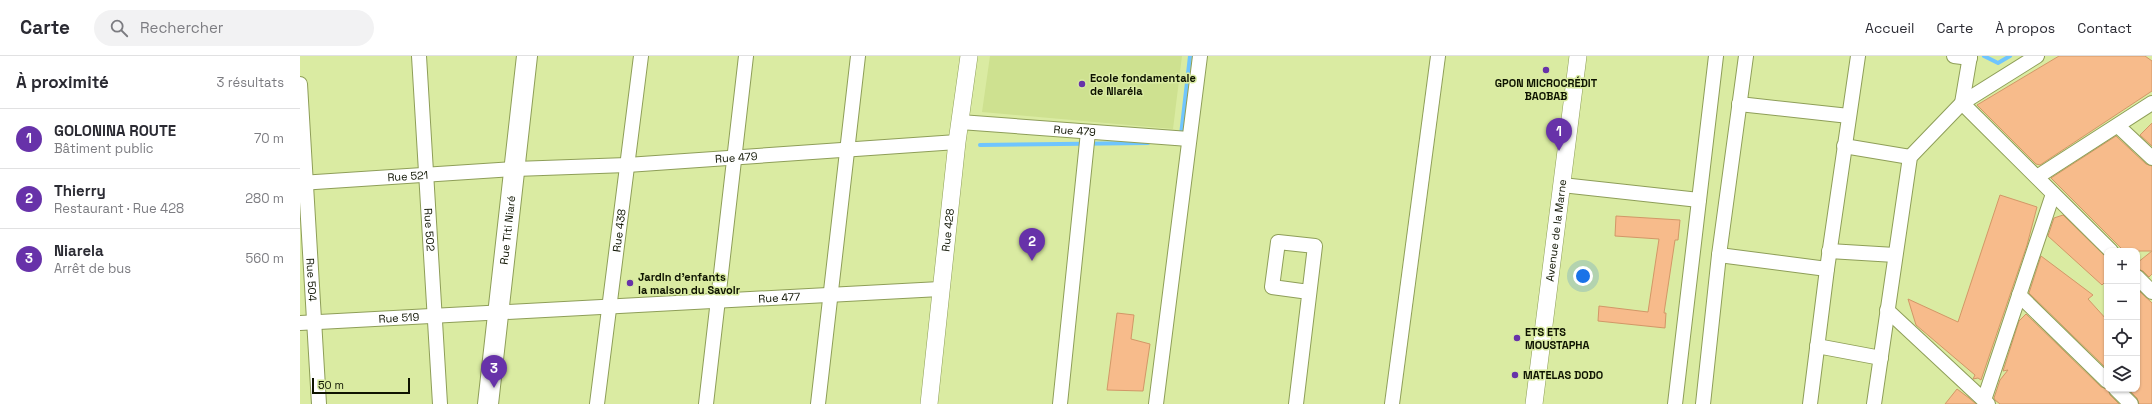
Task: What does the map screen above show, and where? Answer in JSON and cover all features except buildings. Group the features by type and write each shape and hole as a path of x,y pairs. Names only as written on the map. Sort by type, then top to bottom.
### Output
{"main road":[{"name":"Rue Titi Niaré","path":"488,404 527,56"}],"street":[{"name":"Rue 502","path":"419,56 440,404"},
{"name":"Rue 438","path":"597,404 641,56"},
{"path":"706,404 746,56"},
{"path":"818,404 858,56"},
{"name":"Rue 428","path":"929,404 940,289 957,142 969,56"},
{"path":"1156,404 1200,56"},
{"path":"1392,404 1438,56"},
{"name":"Avenue de la Marne","path":"1534,404 1578,56"},
{"path":"1675,404 1716,56"},
{"path":"1703,404 1719,255 1746,56"},
{"path":"1810,404 1829,251 1858,56"},
{"path":"1954,56 1970,57 1962,103"},
{"path":"1874,404 1910,156 1962,103 2037,56"},
{"name":"Rue 504","path":"300,84 303,182 319,404"},
{"path":"1962,103 2108,248"},
{"path":"2037,177 2152,103"},
{"path":"1739,104 1849,116"},
{"name":"Rue 479","path":"960,122 1190,139"},
{"path":"2118,126 2152,158"},
{"path":"1060,404 1088,132"},
{"name":"Rue 479","path":"515,169 627,165 957,142"},
{"path":"1844,146 1910,156"},
{"name":"Rue 521","path":"303,182 427,176 515,169"},
{"path":"1562,185 1699,200"},
{"path":"1887,310 1986,402 2019,295 2053,194"},
{"path":"1829,251 1895,255"},
{"path":"1719,255 1827,269"},
{"path":"2140,280 2152,292"},
{"name":"Rue 477","path":"498,313 940,289"},
{"path":"1296,404 1309,292"},
{"path":"2019,295 2104,378"},
{"name":"Rue 519","path":"300,323 498,313"},
{"path":"1817,346 1881,358"},
{"path":"2119,392 2131,404"},
{"path":"1151,404 1166,404"}],"shaded area":[{"name":"Ecole fondamentale de Niaréla","path":"990,56 1182,56 1173,129 982,112"}],"waterway":[{"path":"1181,135 1190,56"},
{"path":"1984,56 1998,63 2010,56"},
{"path":"980,145 1148,143"}],"place":[{"name":"GPON MICROCRÉDIT BAOBAB","path":"1546,70"},
{"name":"Ecole fondamentale de Niaréla","path":"1082,84"},
{"name":"GOLONINA ROUTE","path":"1559,151"},
{"name":"Thierry","path":"1032,261"},
{"name":"Jardin d'enfants la maison du Savoir","path":"630,283"},
{"name":"ETS ETS MOUSTAPHA","path":"1517,338"},
{"name":"MATELAS DODO","path":"1515,375"},
{"name":"Niarela","path":"494,388"}]}
